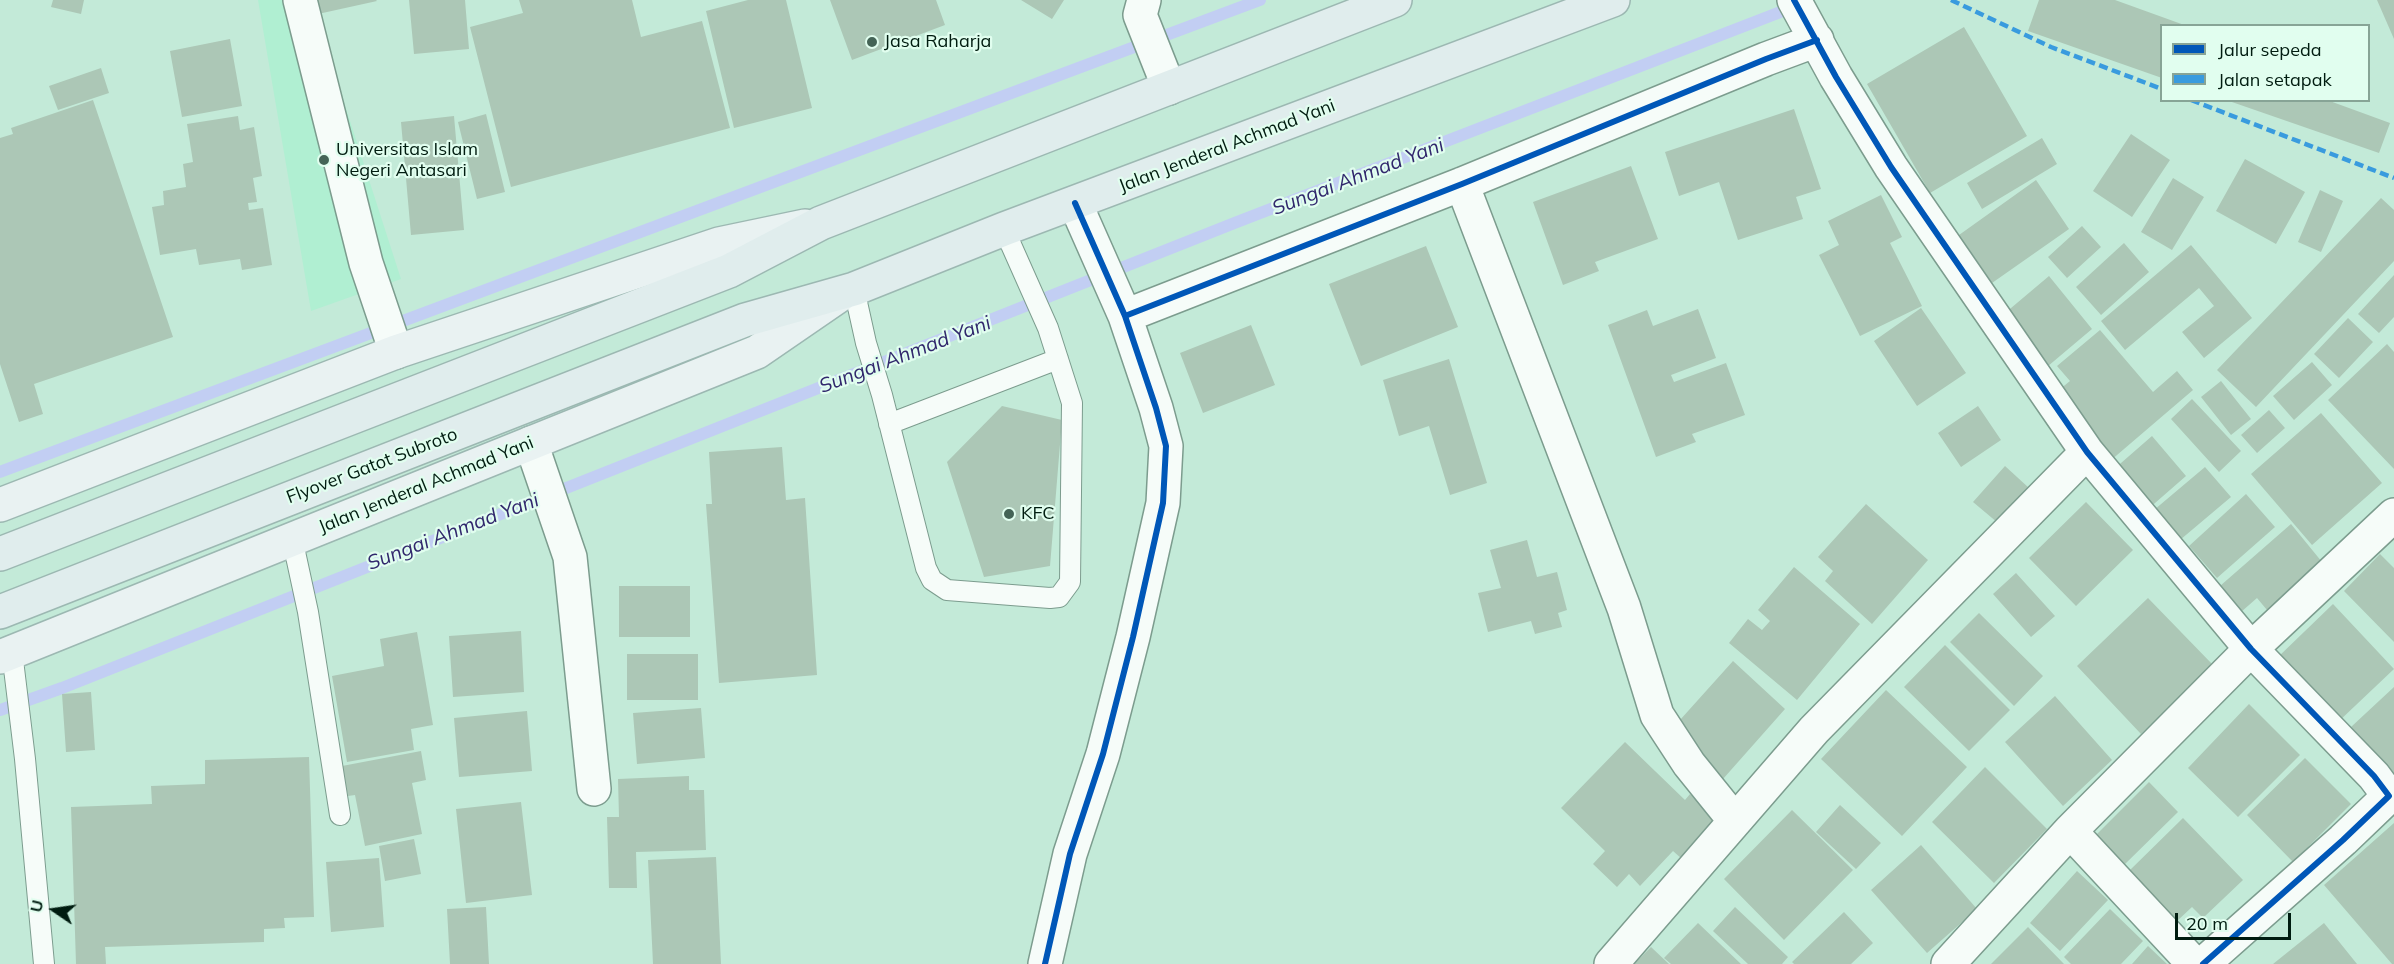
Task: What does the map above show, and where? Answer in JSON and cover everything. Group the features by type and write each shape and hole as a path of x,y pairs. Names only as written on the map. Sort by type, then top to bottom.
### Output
{"highway":[{"path":"0,554 729,271 821,223 1395,0"},
{"name":"Jalan Jenderal Achmad Yani","path":"745,320 848,292 1004,229 1613,0"},
{"name":"Flyover Gatot Subroto","path":"0,612 745,320"}],"main road":[{"path":"0,505 393,343 719,244 821,223"},
{"name":"Jalan Jenderal Achmad Yani","path":"10,663 296,553 531,444 757,352 848,292"}],"street":[{"path":"300,0 366,263 393,343"},
{"path":"1794,0 1836,77 1891,167 2087,452 2251,649 2392,794 2203,964"},
{"path":"1144,11 1157,58 1169,88"},
{"path":"1121,308 1462,184 1817,40"},
{"path":"1462,184 1624,608 1657,715 1689,764 1735,821"},
{"path":"1045,964 1070,854 1102,754 1131,648 1162,503 1166,446 1156,408 1121,308 1075,203"},
{"path":"531,444 570,557 594,789"},
{"path":"1611,964 1814,730 2087,452"},
{"path":"1948,964 2070,831 2251,649 2394,516"},
{"path":"2070,831 2194,964"}],"lane":[{"path":"848,292 882,395 926,568 932,580 947,590 1059,597 1070,582 1072,403 1048,328 1004,229"},
{"path":"889,424 1058,359"},
{"path":"296,553 308,612 340,815"},
{"path":"10,663 25,759 44,964"}],"shaded area":[{"name":"Universitas Islam Negeri Antasari","path":"258,0 311,0 401,279 311,311"}],"building":[{"path":"53,0 84,0 81,14 51,7"},
{"path":"315,0 376,0 377,1 318,14"},
{"path":"409,0 465,0 469,49 414,54"},
{"path":"519,0 632,0 641,37 702,21 730,128 511,187 470,27 523,13"},
{"path":"748,0 786,0 812,108 734,128 706,11"},
{"name":"Jasa Raharja","path":"830,0 936,0 945,25 852,60"},
{"path":"1021,0 1064,0 1052,19"},
{"path":"2039,0 2115,0 2181,24 2160,24 2160,77 2028,31"},
{"path":"2377,0 2394,0 2394,39"},
{"path":"1964,27 2027,136 1930,193 1867,84"},
{"path":"230,39 242,106 182,117 170,51"},
{"path":"101,68 109,93 58,110 49,86"},
{"path":"93,100 173,337 34,384 43,414 19,422 0,364 0,138 13,134 11,128"},
{"path":"2232,102 2332,102 2390,123 2379,153"},
{"path":"1794,109 1821,189 1796,197 1803,219 1738,240 1719,182 1679,196 1665,152"},
{"path":"486,114 505,192 477,199 458,122"},
{"path":"238,116 240,130 254,127 262,176 253,178 257,202 248,203 249,210 263,208 272,265 242,270 240,259 199,265 196,249 160,255 152,207 164,205 163,191 186,187 183,164 193,162 187,124"},
{"path":"454,116 464,230 411,235 401,122"},
{"path":"2131,134 2170,160 2132,217 2093,191"},
{"path":"2042,138 2057,164 1982,209 1967,183"},
{"path":"2245,159 2305,192 2276,244 2216,211"},
{"path":"1631,166 1658,239 1595,262 1599,271 1563,285 1533,202"},
{"path":"2173,178 2204,197 2172,250 2141,232"},
{"path":"2036,180 2069,229 1992,283 1959,235"},
{"path":"2320,190 2343,201 2321,252 2298,242"},
{"path":"1881,195 1902,237 1890,243 1922,306 1860,336 1819,255 1839,245 1828,221"},
{"path":"2381,198 2394,210 2394,261 2256,407 2217,370"},
{"path":"2082,226 2101,247 2067,278 2048,257"},
{"path":"2124,243 2149,272 2101,315 2076,287"},
{"path":"2191,245 2252,318 2204,358 2182,332 2214,306 2199,288 2125,350 2101,321"},
{"path":"1426,246 1458,327 1361,366 1329,284"},
{"path":"2394,275 2394,317 2379,333 2358,314"},
{"path":"2049,276 2092,329 2041,372 1998,319"},
{"path":"1921,308 1966,373 1917,406 1874,341"},
{"path":"1698,309 1716,358 1671,375 1674,382 1726,363 1745,415 1692,434 1696,442 1656,457 1608,325 1647,310 1653,326"},
{"path":"2348,318 2373,342 2339,378 2314,354"},
{"path":"1251,325 1275,385 1203,413 1180,353"},
{"path":"2100,330 2153,392 2177,371 2193,390 2110,461 2054,394 2070,381 2057,366"},
{"path":"2387,344 2394,352 2394,469 2328,400"},
{"path":"1449,359 1487,483 1450,495 1429,426 1399,436 1383,380"},
{"path":"2312,362 2332,385 2294,420 2273,396"},
{"path":"2221,381 2251,419 2231,435 2201,397"},
{"path":"2192,399 2241,451 2219,472 2171,419"},
{"name":"KFC","path":"1002,406 1062,420 1050,566 984,577 947,462"},
{"path":"1978,406 2001,440 1961,467 1938,433"},
{"path":"2269,410 2285,428 2257,453 2241,435"},
{"path":"2321,413 2382,483 2312,545 2251,474"},
{"path":"2152,436 2186,476 2147,510 2113,470"},
{"path":"782,447 786,500 805,498 817,675 719,683 706,504 712,504 709,452"},
{"path":"2005,466 2029,488 1998,523 1973,502"},
{"path":"2205,467 2231,497 2180,540 2154,510"},
{"path":"2246,494 2275,527 2217,578 2189,546"},
{"path":"2086,502 2133,550 2076,606 2029,558"},
{"path":"1866,504 1928,560 1872,624 1825,581 1833,571 1818,557"},
{"path":"2291,524 2322,562 2267,610 2257,598 2241,612 2220,586"},
{"path":"1527,540 1537,577 1557,572 1567,610 1558,613 1562,627 1535,634 1531,621 1488,632 1478,593 1501,588 1490,550"},
{"path":"2380,554 2394,568 2394,642 2344,591"},
{"path":"1794,567 1860,624 1797,700 1729,643 1748,619 1762,630 1770,621 1758,610"},
{"path":"2016,573 2055,616 2031,637 1993,594"},
{"path":"619,586 690,586 690,637 619,637"},
{"path":"2148,598 2213,665 2141,734 2077,666"},
{"path":"2333,604 2394,669 2337,723 2276,659"},
{"path":"1979,613 2043,676 2014,706 1950,642"},
{"path":"521,631 524,692 453,697 449,636"},
{"path":"417,632 433,725 411,729 414,750 347,762 332,676 384,666 380,639"},
{"path":"1945,645 2010,710 1969,751 1904,687"},
{"path":"627,654 698,654 698,700 627,700"},
{"path":"1733,661 1785,709 1723,779 1671,730"},
{"path":"2394,687 2394,773 2351,727"},
{"path":"1886,690 1967,767 1902,836 1821,759"},
{"path":"91,692 95,750 66,752 62,694"},
{"path":"2055,696 2112,760 2063,806 2005,742"},
{"path":"2249,704 2300,755 2238,817 2188,768"},
{"path":"701,708 705,758 637,764 633,713"},
{"path":"527,711 532,771 459,777 454,718"},
{"path":"1625,742 1685,800 1690,794 1719,822 1682,859 1673,851 1640,886 1629,874 1617,887 1593,864 1605,851 1561,808"},
{"path":"421,751 426,780 412,783 422,834 365,846 355,795 348,796 342,766"},
{"path":"309,757 314,917 284,918 285,928 264,929 264,942 105,947 106,964 76,964 71,807 152,804 151,786 205,784 205,760"},
{"path":"2305,758 2351,804 2293,862 2247,815"},
{"path":"1985,767 2047,829 1994,883 1932,822"},
{"path":"689,776 689,790 704,790 706,850 636,852 637,888 609,888 607,817 619,817 618,779"},
{"path":"2149,782 2178,812 2123,866 2094,837"},
{"path":"521,802 532,895 466,903 456,809"},
{"path":"1840,805 1881,843 1856,869 1816,832"},
{"path":"1792,810 1853,870 1784,940 1724,879"},
{"path":"2183,818 2243,880 2203,918 2192,907 2176,922 2128,872"},
{"path":"2394,823 2394,964 2392,964 2324,885"},
{"path":"414,839 421,874 385,881 379,846"},
{"path":"1921,845 1977,909 1927,953 1871,890"},
{"path":"716,857 721,964 653,964 648,860"},
{"path":"379,858 384,927 331,932 326,862"},
{"path":"2077,871 2108,900 2060,951 2030,923"},
{"path":"486,907 489,964 450,964 447,909"},
{"path":"1735,907 1788,957 1782,964 1748,964 1713,931"},
{"path":"2110,909 2143,941 2121,964 2071,964 2064,957"},
{"path":"1844,912 1873,943 1851,964 1794,964 1792,962"},
{"path":"1698,923 1741,964 1671,964 1664,958"},
{"path":"2324,923 2357,964 2273,964"},
{"path":"2028,927 2064,964 1991,964"},
{"path":"2148,946 2167,964 2132,964"},
{"path":"1651,947 1669,964 1634,964"}],"waterway":[{"name":"Sungai Ahmad Yani","path":"0,472 1260,0"},
{"name":"Sungai Ahmad Yani","path":"0,710 62,688 1237,222 1796,6"}],"marked path":[{"path":"1951,0 2051,47 2160,88"},
{"path":"2196,102 2394,178"}],"cycle path":[{"path":"1794,0 1836,77 1891,167 2087,452 2251,649 2374,776 2389,796 2343,840 2203,964"},
{"path":"1125,316 1462,184 1817,40"},
{"path":"1045,964 1070,854 1103,754 1133,637 1163,503 1166,446 1156,408 1125,316 1075,203"}],"place":[{"name":"Jasa Raharja","path":"872,42"},
{"name":"Universitas Islam Negeri Antasari","path":"324,160"},
{"name":"KFC","path":"1009,514"}]}
